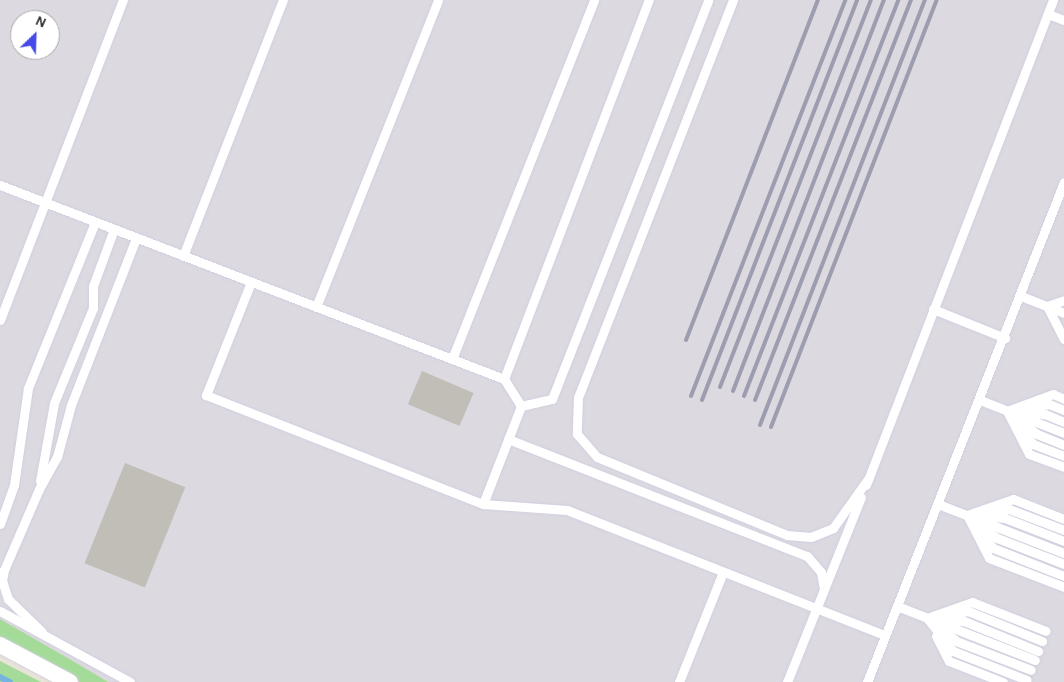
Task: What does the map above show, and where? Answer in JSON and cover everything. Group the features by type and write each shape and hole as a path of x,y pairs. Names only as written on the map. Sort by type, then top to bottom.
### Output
{"street":[{"path":"0,645 70,682"}],"lane":[{"path":"0,320 124,0"},
{"path":"183,256 284,0"},
{"path":"316,307 438,0"},
{"path":"452,359 594,0"},
{"path":"504,379 648,0"},
{"path":"521,406 552,399 708,0"},
{"path":"733,0 578,398 577,434 597,457 788,535 811,537 833,528 868,479"},
{"path":"788,682 818,610 1053,0"},
{"path":"1048,14 1064,20"},
{"path":"867,682 1005,338 1062,193 1064,182"},
{"path":"0,185 504,379 521,406"},
{"path":"0,524 14,485 28,388 95,222"},
{"path":"38,489 54,404 93,308 93,286 114,229"},
{"path":"42,632 8,599 2,581 9,556 38,489 57,457 71,405 136,238"},
{"path":"251,282 206,395 483,504 568,510 885,636"},
{"path":"1021,296 1064,313"},
{"path":"1047,306 1064,302"},
{"path":"1047,306 1064,308"},
{"path":"1047,306 1064,319"},
{"path":"1047,306 1064,328"},
{"path":"1047,306 1064,339"},
{"path":"933,309 1005,338"},
{"path":"1008,411 1053,394 1064,399"},
{"path":"980,400 1064,433"},
{"path":"1008,411 1049,404 1064,410"},
{"path":"483,504 521,406"},
{"path":"1008,411 1045,414 1064,422"},
{"path":"1008,411 1037,434 1064,445"},
{"path":"1008,411 1033,444 1064,456"},
{"path":"1008,411 1029,454 1064,467"},
{"path":"508,439 807,556 821,572 825,591"},
{"path":"967,515 1013,499 1064,519"},
{"path":"938,504 1064,553"},
{"path":"967,515 1009,508 1064,530"},
{"path":"967,515 1005,518 1064,542"},
{"path":"967,515 997,538 1064,564"},
{"path":"967,515 993,548 1064,576"},
{"path":"967,515 989,558 1064,587"},
{"path":"679,682 723,572"},
{"path":"927,618 972,602 1046,631"},
{"path":"897,606 1035,660"},
{"path":"0,611 42,632 130,682"},
{"path":"927,618 968,612 1042,641"},
{"path":"927,618 964,621 1038,651"},
{"path":"927,618 956,641 1031,670"},
{"path":"927,618 952,651 1027,680"},
{"path":"927,618 948,661 1002,682"}],"shaded area":[{"path":"0,0 1064,0 1064,682 104,682 0,627"}],"green space":[{"path":"0,619 108,682 80,682 0,641"},
{"path":"0,661 41,682 0,682"}],"building":[{"path":"422,371 474,393 459,426 408,404"},
{"path":"125,463 185,487 145,587 85,563"}],"waterway":[{"path":"0,677 10,682"}],"railway":[{"path":"686,340 818,0"},
{"path":"691,396 845,0"},
{"path":"702,400 857,0"},
{"path":"720,387 871,0"},
{"path":"733,391 884,0"},
{"path":"744,396 898,0"},
{"path":"755,400 911,0"},
{"path":"760,425 925,0"},
{"path":"771,427 937,0"}]}
